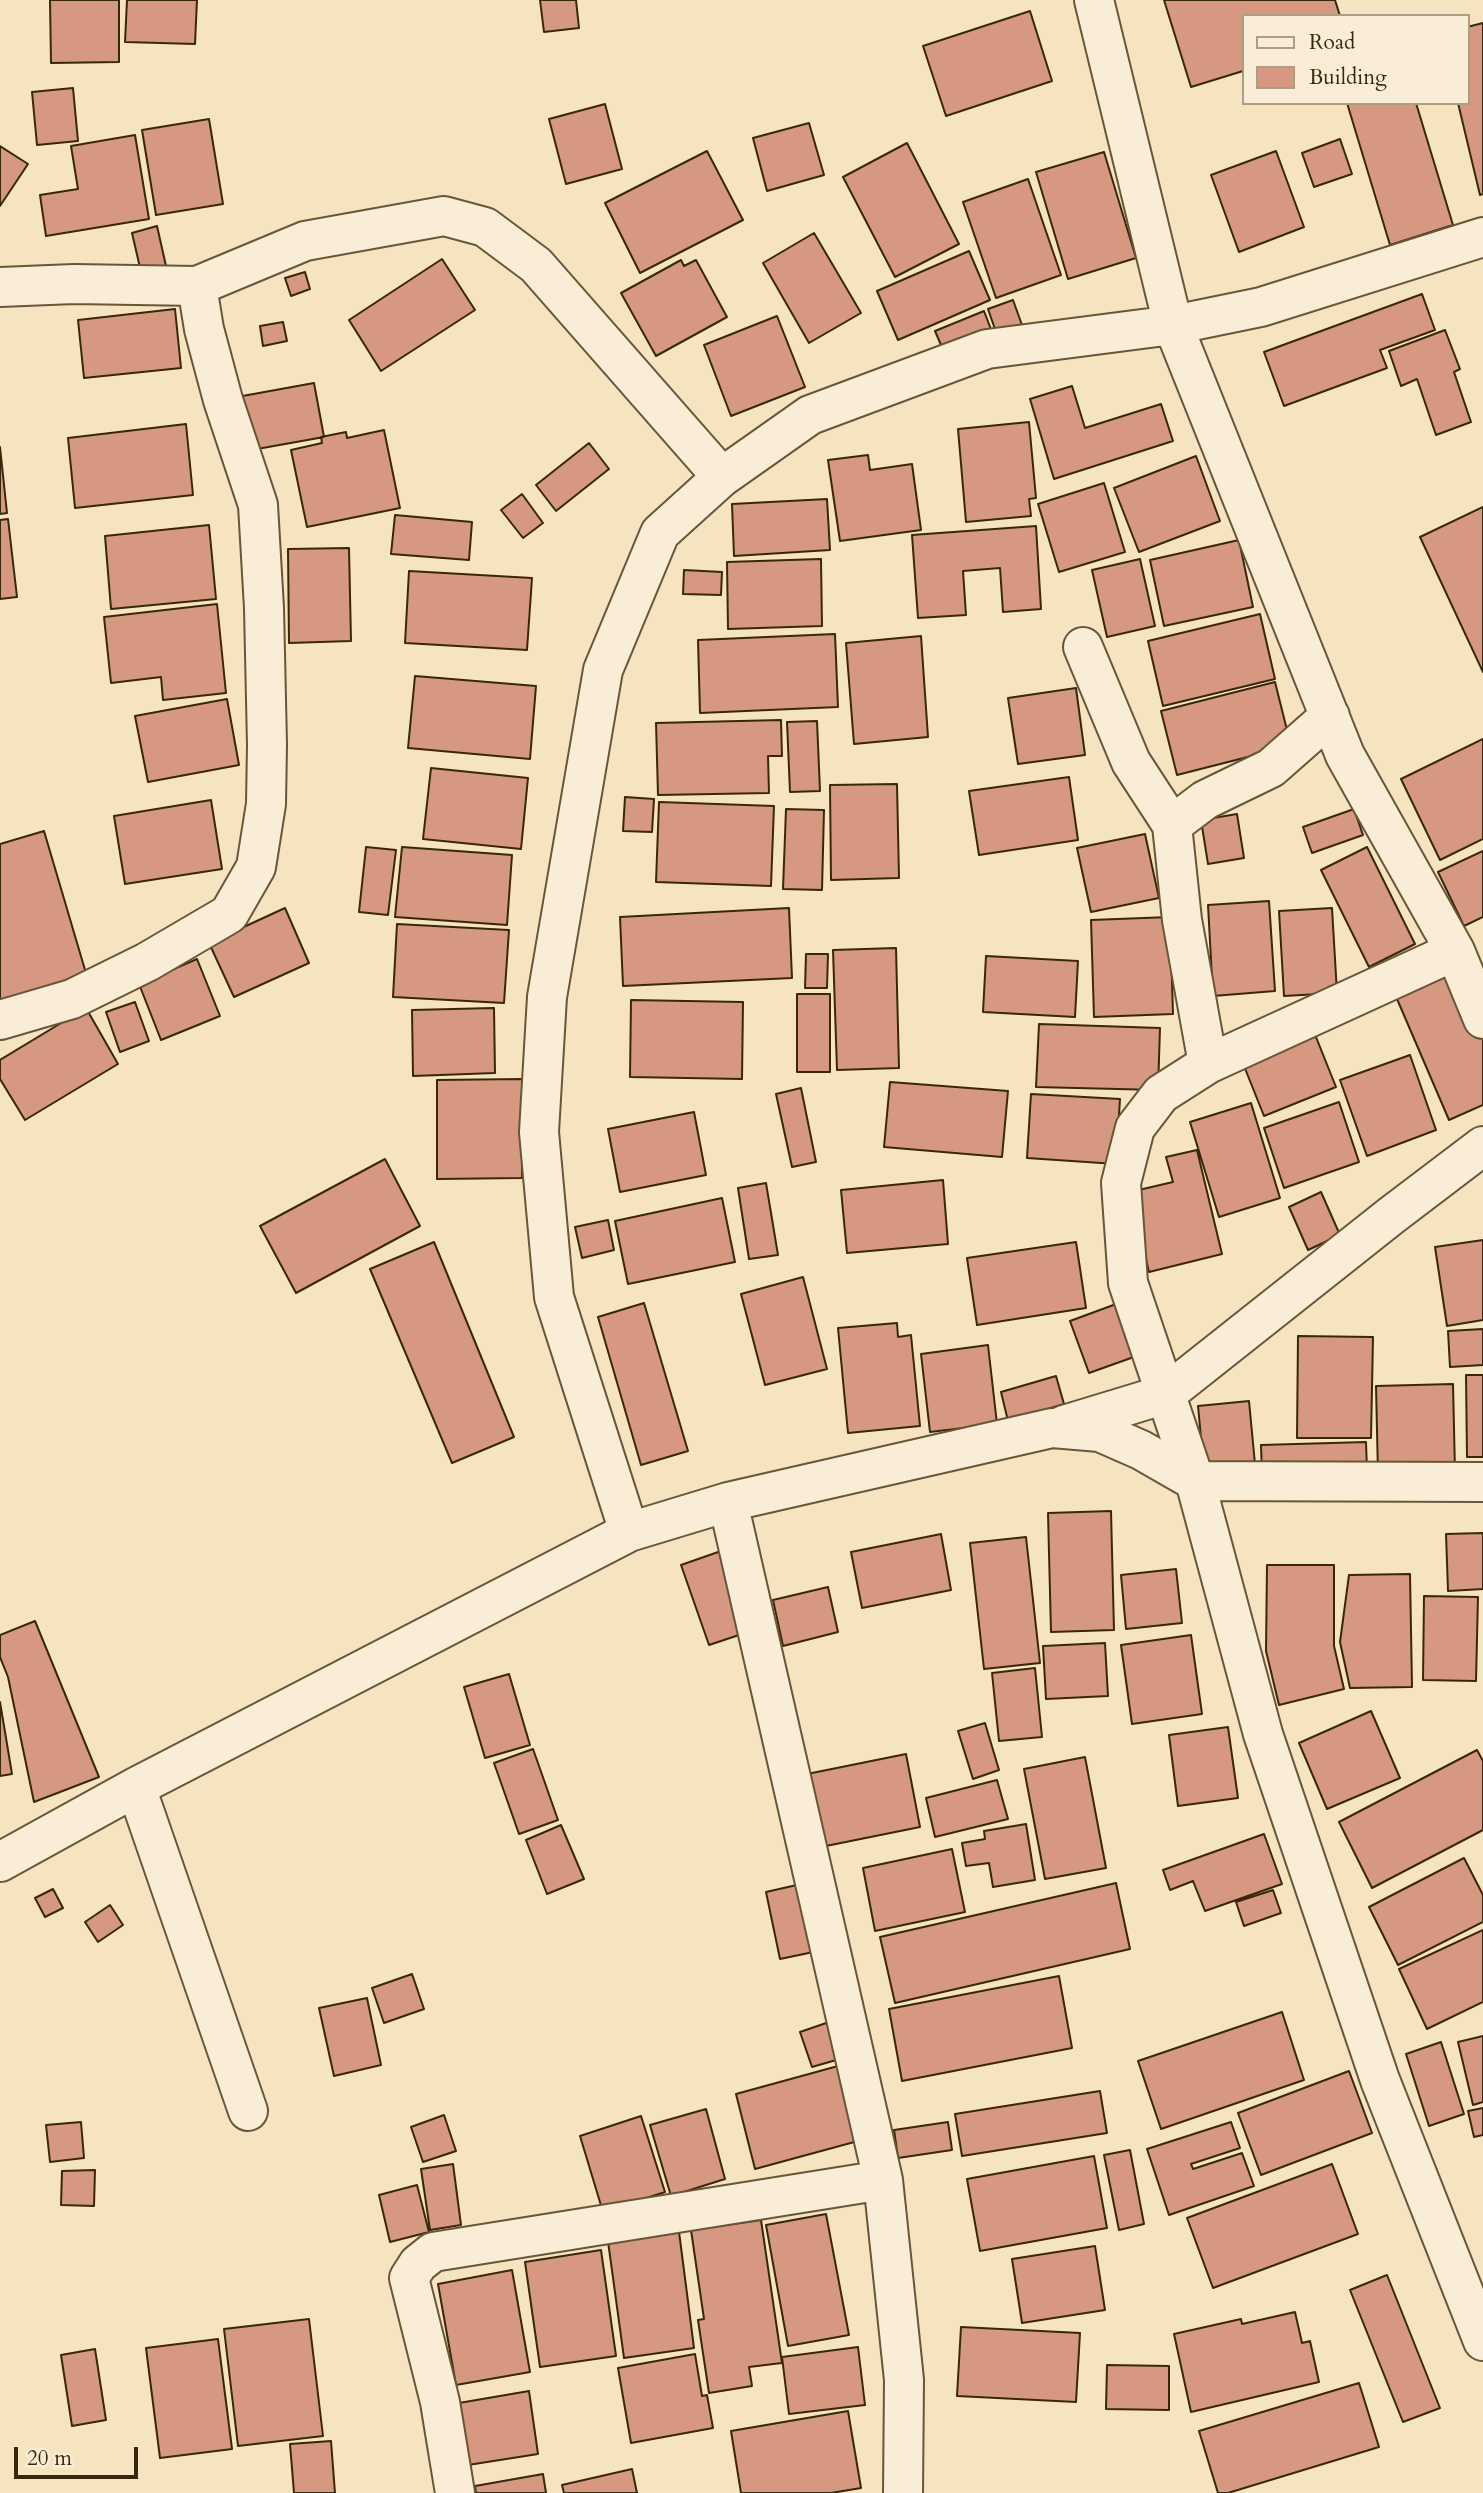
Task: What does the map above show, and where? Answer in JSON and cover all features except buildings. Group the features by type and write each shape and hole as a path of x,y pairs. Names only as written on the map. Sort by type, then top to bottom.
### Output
{"street":[{"path":"1094,0 1173,325 1345,755 1455,951 1481,1008"},
{"path":"0,287 75,284 197,286 305,241 444,216 485,226 536,265 722,477"},
{"path":"629,1532 554,1297 539,1132 547,996 603,670 660,533 722,477 810,415 987,349 1173,325 1261,307 1483,237"},
{"path":"0,1020 72,999 194,935 229,914 256,867 266,804 267,744 264,608 258,505 223,400 204,329 197,286"},
{"path":"1083,648 1131,762 1172,825 1182,920 1208,1064"},
{"path":"1172,825 1205,800 1271,768 1330,716"},
{"path":"1455,951 1208,1064 1161,1094 1135,1128 1121,1183 1128,1283 1195,1481 1267,1746 1380,2080 1483,2341"},
{"path":"0,1862 136,1787 629,1532 728,1502 1052,1429 1166,1394 1483,1146"},
{"path":"1052,1429 1100,1432 1141,1450 1195,1481 1483,1482"},
{"path":"728,1502 883,2180 904,2380 904,2493"},
{"path":"136,1787 248,2111"},
{"path":"455,2493 440,2402 409,2278 418,2264 433,2252 883,2180"}]}
